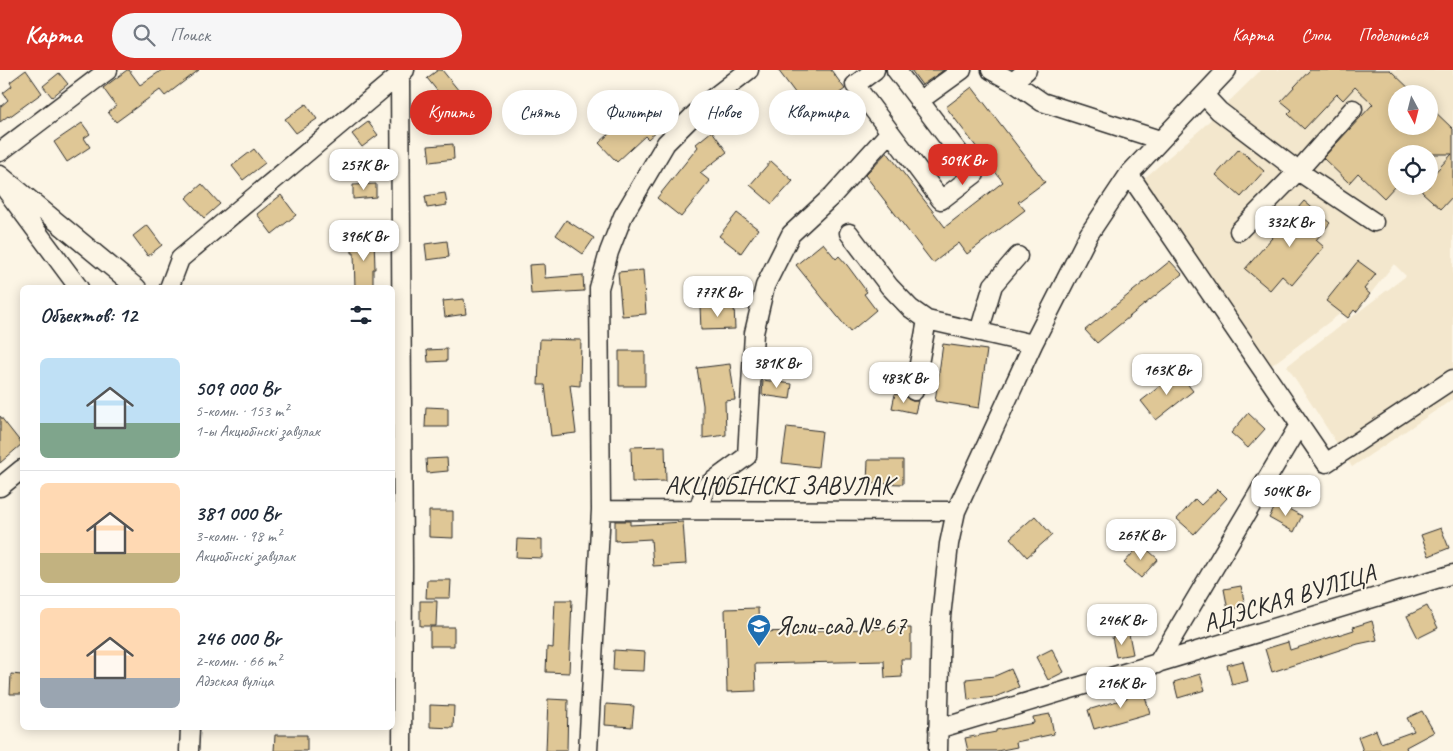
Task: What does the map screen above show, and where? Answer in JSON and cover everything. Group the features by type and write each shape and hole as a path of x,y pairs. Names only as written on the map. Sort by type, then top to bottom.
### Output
{"street":[{"path":"0,152 108,70"},
{"path":"588,751 601,510 599,288 622,216 666,143 704,104 749,70"},
{"path":"875,70 855,85 941,200 975,174 896,70"},
{"path":"919,101 962,70"},
{"path":"991,70 1042,102 1160,140"},
{"path":"1012,82 1027,70"},
{"path":"938,751 941,617 949,544 956,511 1034,344 1090,234 1129,174 1227,70"},
{"path":"170,285 180,259 403,72"},
{"path":"402,751 398,565 397,330 403,72"},
{"path":"1204,95 1219,111 1298,171 1374,222"},
{"path":"1240,230 1298,171 1353,109"},
{"path":"698,510 706,486 747,456 754,333 765,286 792,234 832,196 890,132"},
{"path":"1129,174 1326,463 1453,379"},
{"path":"0,175 133,285"},
{"path":"0,182 77,285"},
{"path":"849,233 889,286 910,308 927,320 1034,344"},
{"path":"979,332 992,285 1018,256"},
{"path":"914,391 927,320"},
{"path":"1157,664 1299,425"},
{"path":"0,487 20,471"},
{"name":"АКЦЮБІНСКІ ЗАВУЛАК","path":"601,510 956,511"},
{"name":"АДЭСКАЯ ВУЛІЦА","path":"938,729 1453,574"},
{"path":"189,751 190,730"}],"shaded area":[{"path":"1261,70 1453,70 1453,399 1352,467 1287,366 1406,276 1394,264 1356,312 1354,310 1348,318 1341,313 1268,368 1140,182 1201,129"}],"building":[{"path":"26,70 42,93 0,122 0,107 8,100 3,93 12,86 10,82"},
{"path":"129,70 140,85 162,70 199,70 165,96 160,90 116,122 108,112 116,106 103,88"},
{"path":"438,70 442,70 458,90 436,90 427,78"},
{"path":"778,70 831,70 845,89 844,90 793,90"},
{"path":"911,70 944,70 922,85"},
{"path":"1310,70 1390,70 1406,85 1388,85 1388,135 1438,135 1438,115 1453,129 1453,196 1441,209 1425,195 1438,195 1438,169 1452,154 1438,154 1438,145 1388,145 1388,194 1384,198 1358,173 1349,183 1323,158 1373,104 1355,87 1343,100 1337,94 1304,129 1288,114 1292,110 1281,101"},
{"path":"59,73 68,84 52,97 43,86"},
{"path":"972,87 1045,182 1018,202 1025,210 967,254 959,243 933,263 865,175 887,152 945,227 1003,182 946,107"},
{"path":"306,104 317,119 296,133 285,119"},
{"path":"368,122 378,135 362,147 352,134"},
{"path":"82,123 90,134 84,138 90,147 67,162 54,142"},
{"path":"608,135 652,135 648,139 645,136 617,162 599,143"},
{"path":"707,135 715,135 727,152 700,173 710,181 681,217 657,198 698,147 696,144"},
{"path":"453,144 454,159 430,162 428,146"},
{"path":"254,149 265,163 243,180 232,166"},
{"path":"1239,149 1264,171 1241,197 1216,175"},
{"path":"771,161 793,181 772,204 750,185"},
{"path":"202,184 220,204 204,218 186,198"},
{"path":"376,184 376,197 353,199 353,185"},
{"path":"445,193 447,205 427,208 425,196"},
{"path":"281,195 296,215 272,234 257,214"},
{"path":"1304,201 1330,223 1316,240 1324,247 1292,285 1282,276 1270,290 1245,269"},
{"path":"737,213 758,229 741,253 719,236"},
{"path":"566,220 594,238 583,254 556,235"},
{"path":"147,225 162,245 148,256 133,236"},
{"path":"374,237 375,269 373,269 373,285 355,285 352,238"},
{"path":"447,241 449,257 427,260 425,244"},
{"path":"823,243 836,259 839,256 847,265 867,292 864,294 876,310 850,332 796,265"},
{"path":"1170,261 1182,274 1097,343 1085,330"},
{"path":"1358,261 1376,274 1364,289 1370,294 1356,312 1354,310 1348,318 1326,301"},
{"path":"544,264 545,278 583,275 584,291 531,294 529,265"},
{"path":"643,270 646,314 622,316 618,272"},
{"path":"464,299 466,314 445,317 443,301"},
{"path":"734,305 735,329 701,330 700,306"},
{"path":"540,339 581,340 580,386 570,385 576,433 551,436 545,385 538,385"},
{"path":"943,344 987,350 979,408 935,401"},
{"path":"447,349 447,361 428,362 427,350"},
{"path":"619,351 645,351 645,386 619,386"},
{"path":"730,364 735,400 725,401 726,435 703,438 703,405 697,368"},
{"path":"1178,372 1193,391 1156,420 1141,401"},
{"path":"763,380 792,384 790,399 762,395"},
{"path":"895,394 905,396 912,401 918,401 915,413 892,408"},
{"path":"426,407 448,408 448,427 425,427"},
{"path":"1248,413 1265,429 1248,448 1231,433"},
{"path":"0,416 20,441 20,446 0,463"},
{"path":"787,427 822,431 818,467 782,463"},
{"path":"665,446 666,481 632,482 631,447"},
{"path":"447,458 448,471 427,473 426,459"},
{"path":"868,460 903,460 903,484 867,483"},
{"path":"1218,489 1227,498 1194,534 1177,519 1195,499 1201,505"},
{"path":"1277,503 1302,516 1294,532 1269,518"},
{"path":"429,511 453,511 453,538 429,537"},
{"path":"1035,516 1052,535 1027,557 1010,538"},
{"path":"615,521 630,521 630,525 683,522 686,564 653,566 651,539 615,541"},
{"path":"1441,528 1449,548 1429,556 1421,535"},
{"path":"517,539 542,540 542,558 516,557"},
{"path":"1141,544 1158,559 1141,578 1124,563"},
{"path":"427,580 451,580 450,598 426,598"},
{"path":"1241,586 1245,606 1228,610 1224,589"},
{"path":"555,600 572,600 569,673 546,672 547,647 553,648"},
{"path":"420,601 437,601 436,626 420,626"},
{"path":"1427,606 1438,628 1418,638 1407,616"},
{"path":"758,608 759,632 911,628 911,659 901,659 902,677 885,678 884,661 755,664 756,691 727,692 725,609"},
{"path":"1372,621 1377,640 1358,644 1272,672 1265,649 1288,642 1290,650 1354,630 1353,627"},
{"path":"430,627 454,627 454,646 430,646"},
{"path":"1129,634 1133,654 1116,657 1112,637"},
{"path":"1052,649 1064,672 1048,680 1036,657"},
{"path":"614,650 645,652 644,671 613,670"},
{"path":"1243,661 1248,681 1232,685 1227,665"},
{"path":"1011,669 1019,687 995,697 968,700 966,679 995,676"},
{"path":"11,674 20,675 20,694 10,694"},
{"path":"1200,674 1205,690 1178,698 1174,682"},
{"path":"1142,686 1150,713 1094,729 1088,710 1127,698 1125,691"},
{"path":"548,699 568,700 567,751 546,751"},
{"path":"606,704 634,706 632,727 605,725"},
{"path":"430,705 454,706 453,728 430,727"},
{"path":"1422,711 1434,732 1406,747 1407,751 1363,751 1358,737 1376,730 1381,743 1414,731 1407,718"},
{"path":"1050,714 1054,734 1016,742 1017,747 997,751 968,751 965,738 1034,723 1033,717"},
{"path":"275,735 307,735 307,751 274,751"}],"place":[{"name":"Ясли-сад № 67","path":"759,647"}]}
